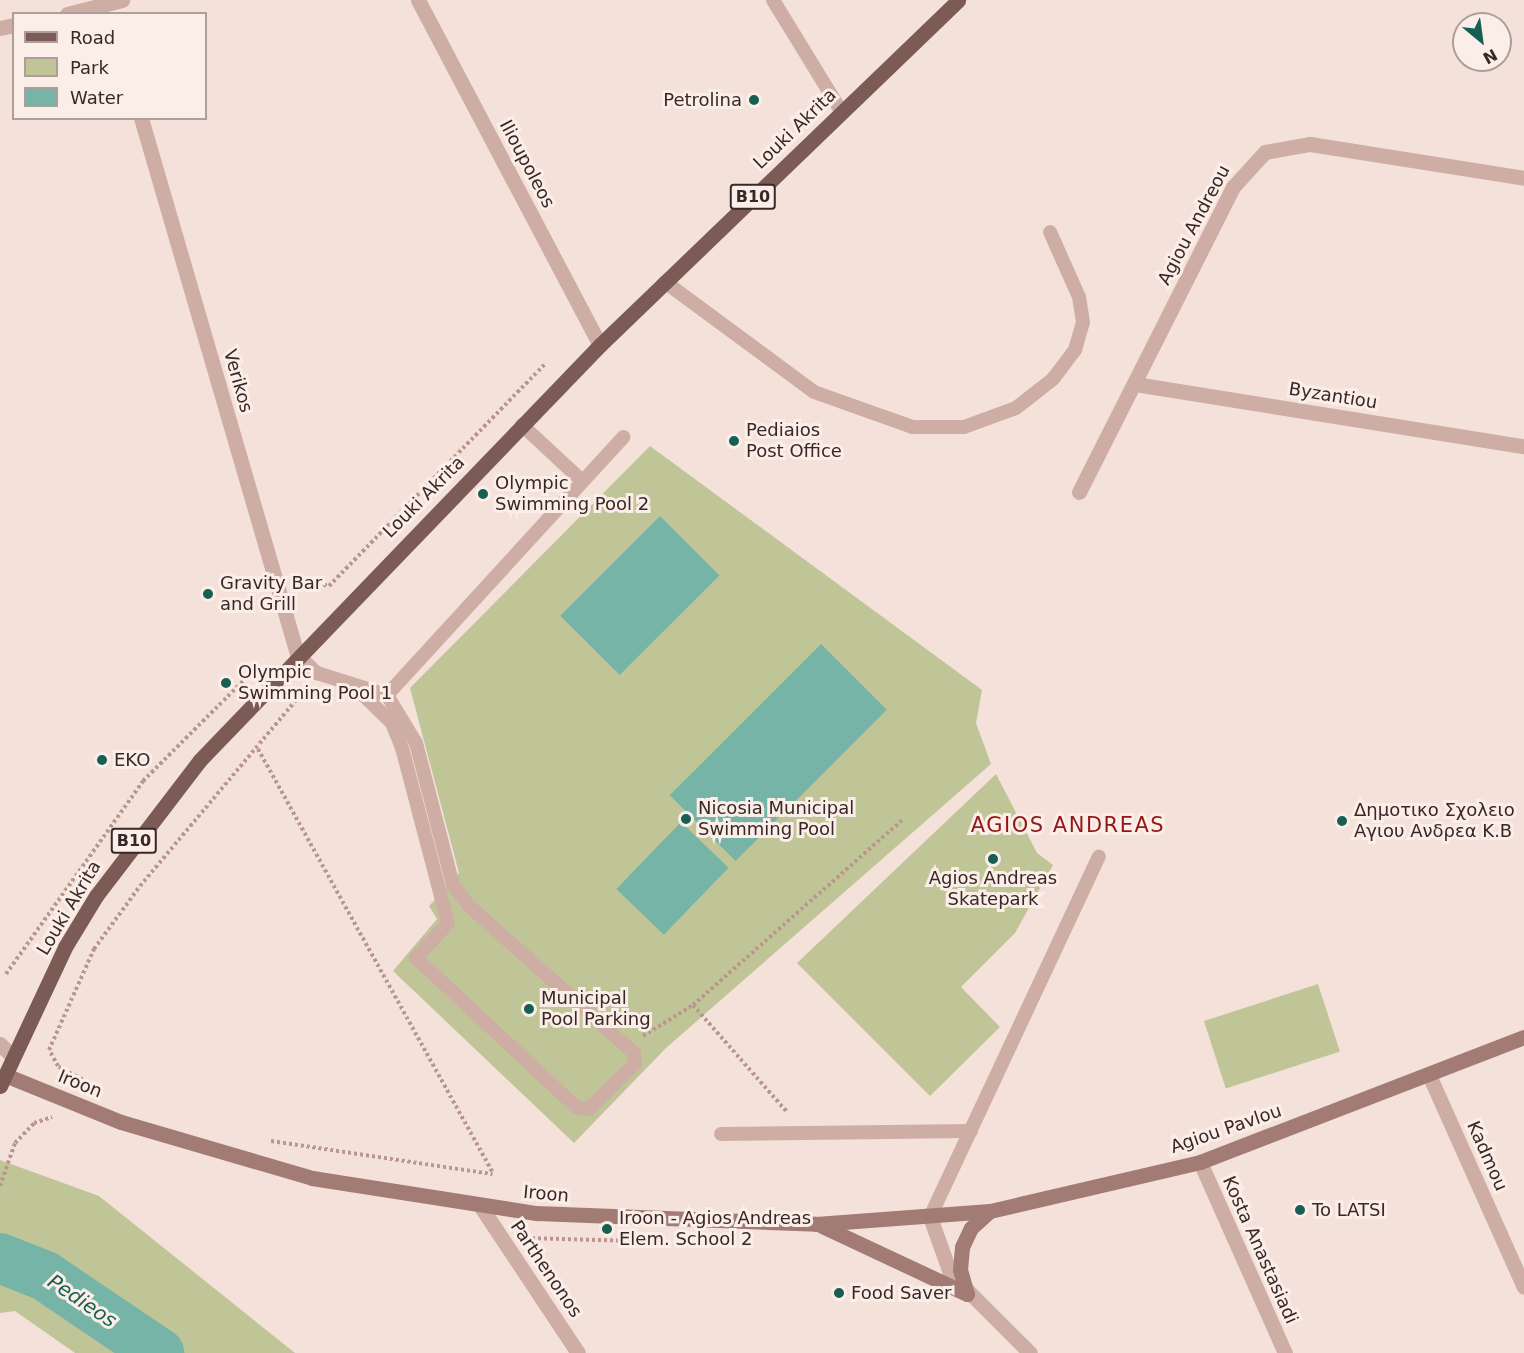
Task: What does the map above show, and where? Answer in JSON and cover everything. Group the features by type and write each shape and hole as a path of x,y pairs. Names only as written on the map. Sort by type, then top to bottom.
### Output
{"main road":[{"name":"Louki Akrita","path":"2,1081 65,946 130,845 297,654 600,345 958,0"},
{"name":"Agiou Pavlou","path":"930,1218 990,1211 1200,1162 1524,1037"},
{"name":"Iroon","path":"2,1081 219,1154 312,1178 481,1207 634,1220 816,1224 930,1218"},
{"path":"967,1294 962,1247 990,1211"},
{"path":"816,1224 889,1254 967,1294"}],"street":[{"name":"Ilioupoleos","path":"418,0 600,345"},
{"path":"78,12 113,6"},
{"name":"Verikos","path":"142,120 297,654"},
{"name":"Agiou Andreou","path":"1079,492 1233,187 1264,152 1310,144 1524,178"},
{"name":"Byzantiou","path":"1135,384 1524,446"},
{"path":"0,1044 13,1057"},
{"name":"Kadmou","path":"1429,1075 1524,1287"},
{"name":"Kosta Anastasiadi","path":"1200,1162 1285,1353"},
{"name":"Parthenonos","path":"481,1207 578,1353"},
{"path":"930,1218 943,1262 967,1294 1030,1353"}],"lane":[{"path":"773,0 841,111"},
{"path":"665,282 814,392 913,427 964,427 1016,408 1053,379 1075,350 1083,322 1079,297 1050,232"},
{"path":"522,425 581,480"},
{"path":"387,695 581,480 623,437"},
{"path":"297,654 317,673 356,688 387,695 416,743 453,885 469,906 627,1046 635,1064 582,1112 416,958 448,923 402,748 392,723 356,688"},
{"path":"930,1218 1099,857"},
{"path":"721,1134 971,1131"}],"path":[{"path":"103,1090 57,1066 49,1050 94,950 140,886 258,749 493,1174 262,1140"},
{"path":"627,1046 693,1005 902,820"},
{"path":"693,1005 807,1133"},
{"path":"0,1186 15,1143"},
{"path":"501,1237 647,1241"}],"green space":[{"name":"Nicosia Municipal Swimming Pool","path":"650,446 982,690 976,723 991,764 666,1048 574,1143 393,971 437,919 429,906 459,873 410,688"},
{"path":"996,774 1037,853 1053,865 1015,933 961,987 1000,1027 930,1096 797,963"},
{"path":"1318,984 1340,1052 1226,1089 1204,1021"},
{"path":"0,1160 99,1196 295,1353 75,1353 15,1311 0,1313"}],"water":[{"path":"660,516 719,575 620,675 560,616"},
{"path":"821,644 887,710 735,861 670,795"},
{"path":"681,822 728,868 664,935 616,889"}],"waterway":[{"name":"Pedieos","path":"0,1258 45,1276 159,1353"}],"place":[{"name":"Petrolina","path":"754,100"},
{"name":"Pediaios Post Office","path":"734,441"},
{"name":"Olympic Swimming Pool 2","path":"483,494"},
{"name":"Gravity Bar and Grill","path":"208,594"},
{"name":"Olympic Swimming Pool 1","path":"226,683"},
{"name":"EKO","path":"102,760"},
{"name":"Nicosia Municipal Swimming Pool","path":"686,819"},
{"name":"Δημοτικο Σχολειο Αγιου Ανδρεα Κ.Β","path":"1342,821"},
{"name":"Agios Andreas Skatepark","path":"993,859"},
{"name":"Municipal Pool Parking","path":"529,1009"},
{"name":"To LATSI","path":"1300,1210"},
{"name":"Iroon - Agios Andreas Elem. School 2","path":"607,1229"},
{"name":"Food Saver","path":"839,1293"}],"district":[{"name":"AGIOS ANDREAS","path":"1068,825"}]}
